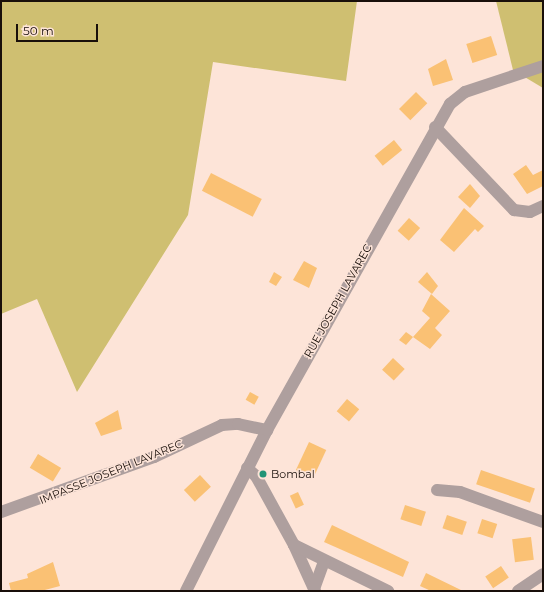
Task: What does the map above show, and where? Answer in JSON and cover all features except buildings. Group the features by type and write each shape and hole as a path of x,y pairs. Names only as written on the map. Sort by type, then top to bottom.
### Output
{"street":[{"name":"RUE JOSEPH LAVAREC","path":"186,591 267,430 435,127 450,104 465,92 543,66"},
{"path":"435,127 514,210 530,212 543,206"},
{"name":"IMPASSE JOSEPH LAVAREC","path":"1,512 154,457 222,425 238,424 267,430"},
{"path":"247,468 256,476 294,544 314,590"},
{"path":"437,490 460,492 543,522"},
{"path":"294,544 324,561 388,591"},
{"path":"314,590 324,561"},
{"path":"518,591 543,574"}],"shaded area":[{"path":"1,1 357,1 346,81 213,62 188,215 77,392 37,299 1,314"},
{"path":"496,1 543,1 543,88 513,70"}],"place":[{"name":"Bombal","path":"263,474"}]}
